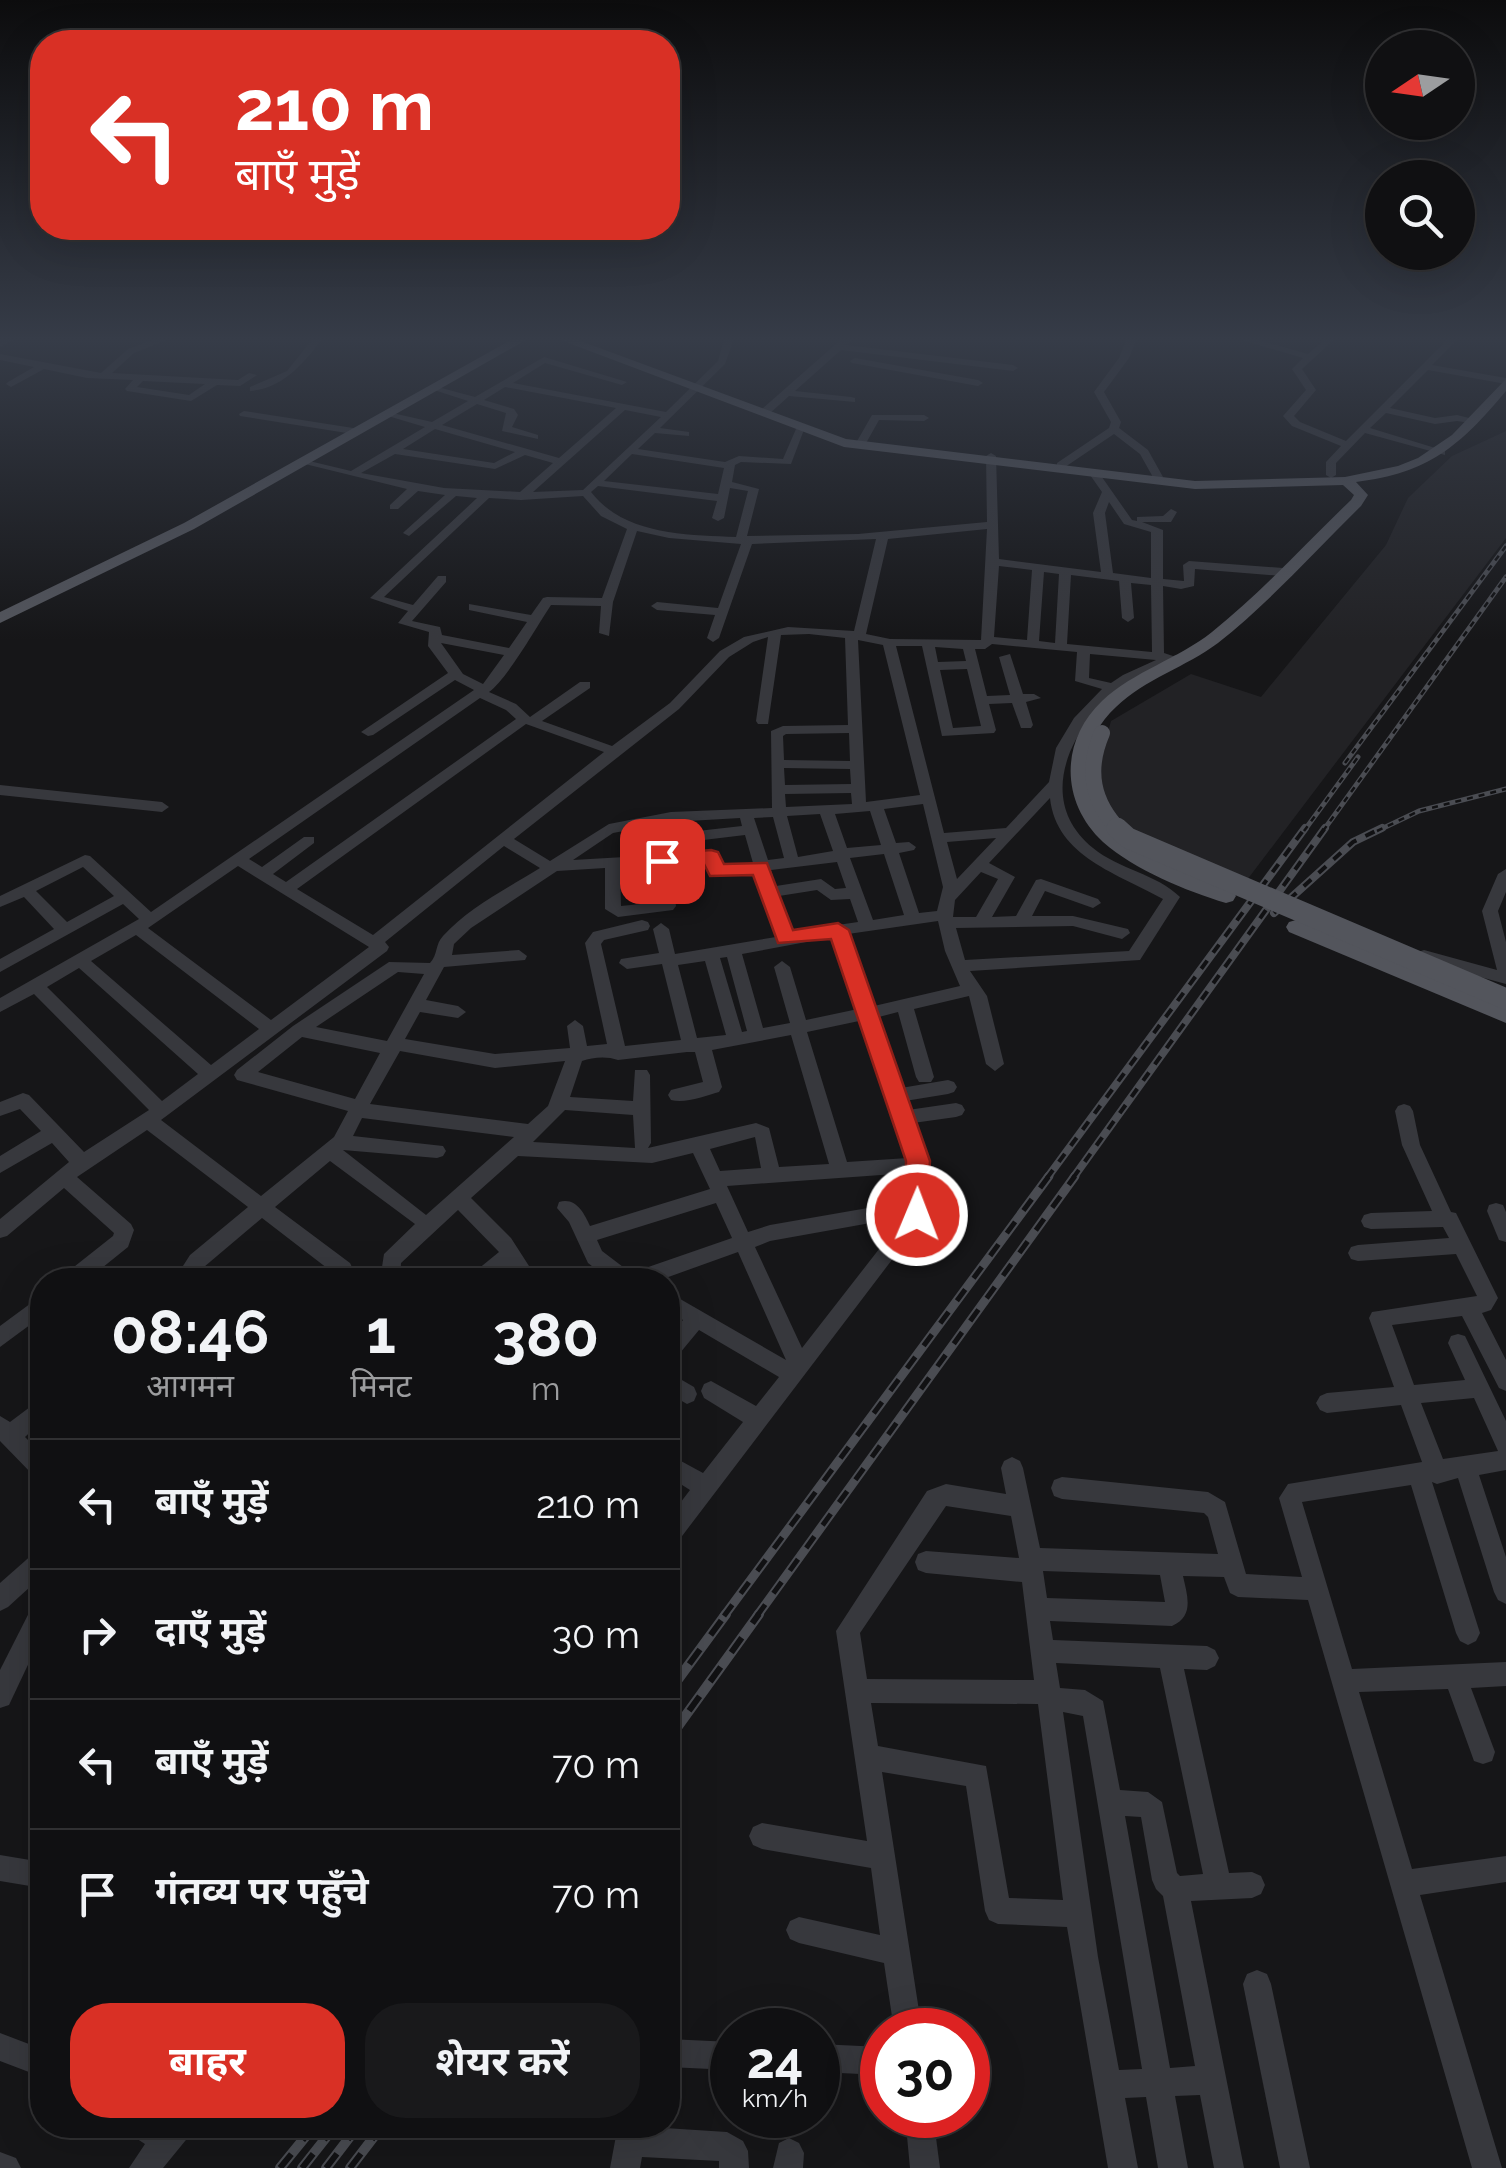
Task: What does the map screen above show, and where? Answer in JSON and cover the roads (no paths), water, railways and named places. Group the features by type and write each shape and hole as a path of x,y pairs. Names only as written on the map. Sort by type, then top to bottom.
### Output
{"main road":[{"path":"0,615 342,437"},
{"path":"0,615 352,437"},
{"path":"832,437 880,450 990,457 1194,485 1360,483 1442,462 1467,437"},
{"path":"840,437 861,444 1158,477 1218,482 1331,475 1360,483 1428,462 1457,437"},
{"path":"1360,483 1361,495 1356,502 1202,658 1130,700 1096,731 1091,766 1093,792 1103,812 1128,838 1506,999"},
{"path":"1360,483 1371,498 1356,518 1250,609 1109,704 1078,764 1080,795 1094,823 1118,845 1278,919 1506,1014"}],"street":[{"path":"353,474 413,437"},
{"path":"436,460 468,437"},
{"path":"474,437 562,462"},
{"path":"521,497 589,437"},
{"path":"588,490 644,437"},
{"path":"630,450 728,465 736,460 774,467 788,461 798,437"},
{"path":"861,444 865,437"},
{"path":"1061,465 1102,437"},
{"path":"1126,437 1136,444 1158,477"},
{"path":"1332,437 1348,444"},
{"path":"1331,475 1331,462 1354,437"},
{"path":"1392,437 1441,453"},
{"path":"392,450 436,460 501,466 525,451"},
{"path":"928,644 950,735 988,732 973,666 992,562 990,457"},
{"path":"309,462 416,487 484,496 521,497 588,490 723,498"},
{"path":"718,518 728,465"},
{"path":"1093,472 1131,524 1157,530 1158,656"},
{"path":"713,638 724,612 754,489 726,484"},
{"path":"394,507 416,487"},
{"path":"588,490 598,509 633,527 744,538 883,536 992,525"},
{"path":"1106,575 1099,513 1107,492"},
{"path":"408,533 453,493"},
{"path":"416,609 376,598 484,496"},
{"path":"1099,513 1168,520 1172,512"},
{"path":"606,633 607,602 633,527"},
{"path":"883,536 855,635 853,729 858,788 889,849 913,919"},
{"path":"992,562 1190,583 1189,565 1283,572"},
{"path":"1032,647 1038,568"},
{"path":"1061,647 1065,570"},
{"path":"1126,577 1128,618"},
{"path":"442,579 404,622 434,629 435,648 456,674 480,691 529,720 614,751"},
{"path":"0,1006 144,924 480,691 514,653 549,600 607,602"},
{"path":"657,606 724,612"},
{"path":"473,607 536,620"},
{"path":"764,721 767,681 773,674 775,633"},
{"path":"374,943 679,702 728,650 775,633 855,635 890,643 1061,647 1182,658"},
{"path":"436,638 514,653"},
{"path":"890,643 946,867 947,911 960,966 979,996 996,1064"},
{"path":"1084,649 1082,681 1115,688"},
{"path":"1004,657 1026,725"},
{"path":"960,966 1130,958 1172,899 1079,844 1062,814 1058,756 1070,730 1091,704 1115,688 1182,658"},
{"path":"933,666 973,666"},
{"path":"368,732 456,674"},
{"path":"285,890 529,720 585,686"},
{"path":"982,700 1034,698"},
{"path":"792,862 778,812 778,731 853,729"},
{"path":"778,764 856,765"},
{"path":"947,911 978,866 1058,782"},
{"path":"779,790 858,788"},
{"path":"0,790 162,807"},
{"path":"662,840 778,812 928,799"},
{"path":"826,810 867,926"},
{"path":"192,1268 335,1146 439,965 446,942 466,924 609,829 671,817 748,822"},
{"path":"748,822 786,938"},
{"path":"937,838 1010,832"},
{"path":"262,875 309,840"},
{"path":"505,840 548,866 711,857 717,872 909,847"},
{"path":"0,902 85,860 126,896 144,924 268,1027"},
{"path":"0,1230 64,1176 154,1116 268,1027 381,947 239,860"},
{"path":"612,865 613,909 618,912 668,906 662,861"},
{"path":"946,867 978,866 1006,877 981,922"},
{"path":"1313,911 1414,954 1506,975 1490,911 1506,874"},
{"path":"768,892 821,884 830,895 854,892"},
{"path":"1020,922 1042,884 1093,904"},
{"path":"25,889 65,930"},
{"path":"0,966 126,896"},
{"path":"627,963 711,955 947,911 981,922 1083,922 1122,933"},
{"path":"615,1050 593,942 599,936 642,926"},
{"path":"661,929 712,1089 677,1096"},
{"path":"680,1521 917,1215 918,1165 838,930"},
{"path":"733,951 758,1036"},
{"path":"711,955 736,1040"},
{"path":"519,956 439,965 399,964 299,1030 244,1077 359,1108 532,1132"},
{"path":"82,961 209,1073"},
{"path":"782,966 819,1100 832,1125 840,1170"},
{"path":"36,986 154,1116 262,1208 340,1268"},
{"path":"299,1030 495,1061 615,1050 621,1054 758,1036 968,992 970,986"},
{"path":"416,1005 458,1012"},
{"path":"905,1006 925,1077"},
{"path":"392,1268 394,1256 560,1104 577,1055 575,1026"},
{"path":"641,1075 642,1142"},
{"path":"894,1096 948,1088"},
{"path":"0,1109 23,1100 82,1163"},
{"path":"560,1104 640,1108"},
{"path":"902,1118 956,1110"},
{"path":"1404,1111 1411,1146 1445,1219"},
{"path":"514,1148 652,1156 760,1131 772,1175"},
{"path":"0,1165 52,1132"},
{"path":"699,1145 797,1371"},
{"path":"335,1146 437,1152"},
{"path":"335,1146 416,1217"},
{"path":"584,1236 719,1186 772,1175 918,1165"},
{"path":"64,1176 124,1230 121,1242 87,1268"},
{"path":"458,1198 520,1268"},
{"path":"670,1268 809,1224 918,1207"},
{"path":"566,1208 595,1258 609,1268"},
{"path":"1496,1212 1506,1234"},
{"path":"1371,1221 1445,1219 1454,1223 1488,1298 1484,1304 1379,1318 1406,1394 1468,1634"},
{"path":"1358,1253 1464,1245"},
{"path":"494,1268 511,1254"},
{"path":"1468,1305 1506,1380"},
{"path":"680,1308 797,1371"},
{"path":"0,1338 30,1314"},
{"path":"680,1338 697,1318"},
{"path":"1458,1343 1506,1444"},
{"path":"1327,1403 1479,1388"},
{"path":"680,1390 687,1394"},
{"path":"711,1391 759,1420"},
{"path":"30,1415 3,1430 30,1457"},
{"path":"1487,2168 1290,1498 1296,1492 1428,1475 1506,1460"},
{"path":"1012,1468 1031,1565 1078,1914 1123,2168"},
{"path":"1466,1468 1506,1592"},
{"path":"680,1472 706,1488"},
{"path":"1062,1488 1208,1503 1217,1510 1235,1579 1243,1587 1316,1589"},
{"path":"905,2008 848,1631 935,1499 946,1496 1022,1507"},
{"path":"926,1562 1231,1566"},
{"path":"1037,1609 1172,1614 1177,1607 1170,1564"},
{"path":"0,1599 30,1572"},
{"path":"0,1696 30,1635"},
{"path":"1042,1651 1207,1658"},
{"path":"1168,1656 1219,1886"},
{"path":"1343,1681 1506,1674"},
{"path":"1455,1676 1484,1752"},
{"path":"856,1692 1049,1696 1090,1705 1173,2168"},
{"path":"866,1757 977,1775 998,1911 1078,1914"},
{"path":"1108,1802 1151,1807 1165,1880 1175,1888 1229,2168"},
{"path":"762,1836 882,1856"},
{"path":"0,1868 30,1874"},
{"path":"1402,1884 1506,1869"},
{"path":"1175,1888 1252,1885"},
{"path":"799,1930 897,1952"},
{"path":"1257,1984 1295,2168"},
{"path":"0,2047 30,2059"},
{"path":"680,2054 710,2055"},
{"path":"1108,2085 1210,2080"},
{"path":"144,2168 158,2138"},
{"path":"922,2138 925,2168"},
{"path":"629,2145 727,2147 733,2151 734,2168"}],"railway":[{"path":"1345,763 1506,546"},
{"path":"1323,831 1506,577"},
{"path":"1304,831 1358,757"},
{"path":"1377,831 1419,811 1506,789"},
{"path":"1047,1178 1305,828"},
{"path":"1073,1178 1325,828"},
{"path":"1274,913 1353,842 1382,828"},
{"path":"724,1616 1049,1176"},
{"path":"757,1616 1075,1176"},
{"path":"680,1677 726,1614"},
{"path":"680,1723 759,1614"},
{"path":"280,2168 304,2138"},
{"path":"302,2168 326,2138"},
{"path":"326,2168 349,2138"},
{"path":"350,2168 373,2138"}]}
